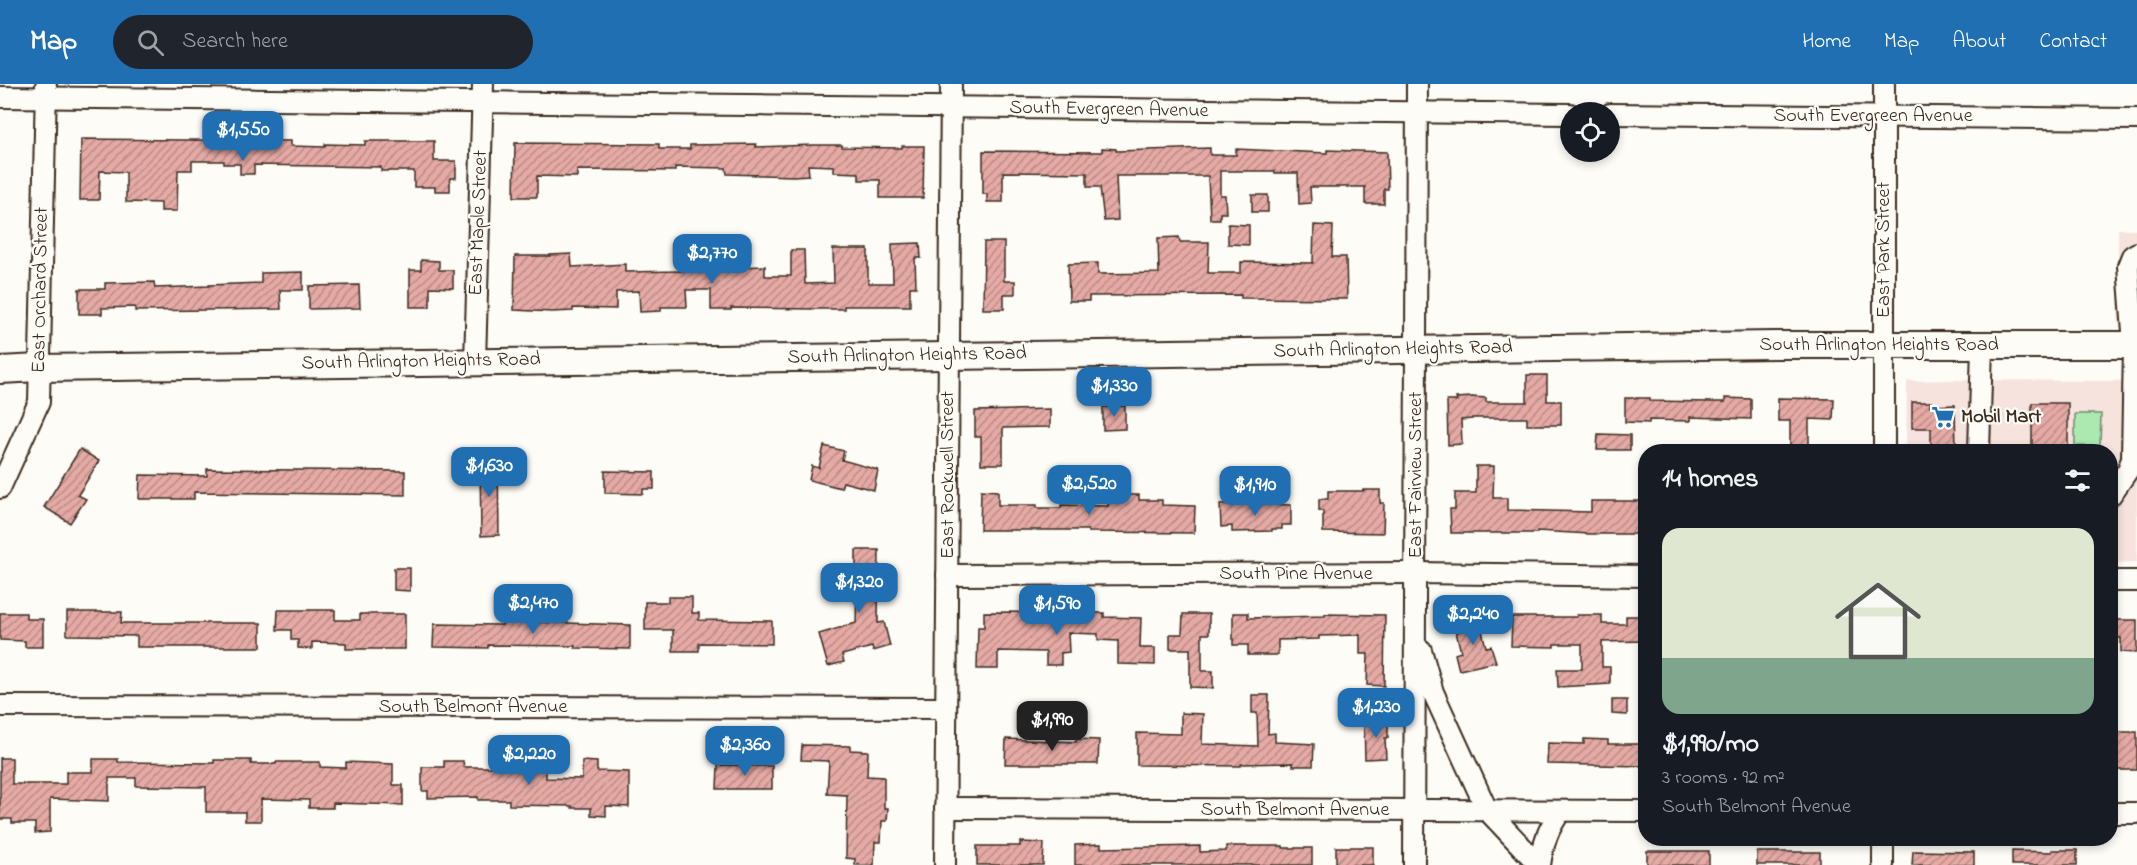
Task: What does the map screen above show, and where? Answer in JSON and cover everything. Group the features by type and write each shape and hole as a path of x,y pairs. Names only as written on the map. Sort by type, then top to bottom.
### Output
{"main road":[{"name":"South Arlington Heights Road","path":"0,370 1416,349 2135,345"}],"street":[{"name":"East Rockwell Street","path":"945,865 951,84"},
{"name":"East Fairview Street","path":"1414,865 1417,84"},
{"name":"East Park Street","path":"1884,84 1884,444"},
{"name":"South Evergreen Avenue","path":"0,97 46,91 483,92 951,108 1560,114"},
{"name":"East Orchard Street","path":"0,488 39,402 46,91"},
{"name":"East Maple Street","path":"475,362 483,92"},
{"name":"South Evergreen Avenue","path":"1620,114 2137,119"},
{"path":"2118,484 2132,459 2135,345 2133,297 2128,266 2132,256 2137,253"},
{"path":"1979,444 1982,345"},
{"name":"South Pine Avenue","path":"947,575 1415,573 1638,576"},
{"path":"2118,581 2137,581"},
{"path":"1415,627 1433,692 1487,810 1539,865"},
{"name":"South Belmont Avenue","path":"0,706 946,708"},
{"name":"South Belmont Avenue","path":"945,807 1638,811"},
{"path":"1539,865 1547,832 1561,811"},
{"path":"2118,813 2137,813"},
{"path":"1883,846 1883,865"}],"shaded area":[{"path":"2118,229 2137,229 2137,323 2118,324"},
{"path":"1907,381 2137,381 2137,562 2118,563 2118,444 1906,444"}],"green space":[{"path":"2075,414 2101,414 2100,444 2075,444"}],"building":[{"path":"81,139 291,141 291,146 325,147 325,144 365,145 365,141 434,141 434,161 456,161 456,178 450,178 450,191 435,191 435,187 414,187 414,171 381,171 381,167 254,165 254,174 240,174 240,164 224,164 224,161 192,161 192,170 178,170 177,211 161,211 161,203 126,202 126,172 100,171 99,200 80,200"},
{"path":"515,143 659,144 659,149 690,149 690,145 756,144 756,147 842,145 842,147 902,148 902,146 924,146 923,198 880,198 880,180 859,180 859,173 834,172 834,166 808,165 809,175 793,176 727,174 726,168 675,167 675,171 577,170 577,177 537,176 537,197 514,197"},
{"path":"1102,148 1116,149 1116,151 1210,148 1210,155 1236,155 1236,149 1327,153 1327,150 1387,152 1388,189 1384,189 1384,204 1365,204 1365,187 1310,187 1311,203 1299,204 1298,173 1220,171 1220,195 1225,195 1226,213 1220,213 1220,219 1210,219 1208,176 1116,176 1118,220 1104,221 1100,187 1087,187 1087,173 1003,172 1003,202 987,202 987,194 983,194 983,151 1102,152"},
{"path":"1252,195 1268,195 1268,212 1252,212"},
{"path":"1228,224 1249,225 1249,245 1228,244"},
{"path":"1314,225 1333,226 1332,257 1346,257 1347,299 1241,298 1241,295 1089,296 1089,301 1069,301 1068,264 1098,263 1098,274 1159,273 1158,238 1179,237 1180,242 1209,242 1208,273 1241,273 1241,262 1313,263"},
{"path":"984,242 1004,242 1004,281 1015,281 1015,294 1004,294 1004,309 983,309"},
{"path":"920,243 921,258 915,258 916,287 910,287 910,306 711,310 711,290 686,290 687,307 661,307 661,311 640,312 639,291 616,292 616,309 573,308 573,311 552,312 514,310 515,256 571,254 572,267 625,264 625,272 736,270 736,267 765,266 765,276 791,276 791,250 804,250 805,284 834,283 833,249 868,249 868,283 893,283 892,244"},
{"path":"421,260 439,261 439,270 453,270 453,288 430,287 430,307 410,307 410,270 421,270"},
{"path":"303,272 303,290 280,290 281,309 135,311 135,307 102,308 102,314 79,314 79,289 105,289 105,283 154,282 155,288 209,286 261,283 261,273"},
{"path":"359,285 360,308 309,309 309,286"},
{"path":"1527,375 1547,375 1547,401 1561,401 1561,425 1527,425 1527,418 1472,418 1461,420 1462,444 1448,445 1447,401 1472,397 1486,398 1486,402 1527,402"},
{"path":"1625,398 1650,398 1650,401 1711,402 1725,402 1725,398 1751,399 1751,419 1690,417 1690,421 1625,422"},
{"path":"1778,398 1834,399 1833,420 1809,419 1809,444 1790,444 1790,421 1778,421"},
{"name":"Mobil Mart","path":"1912,402 1931,402 1930,406 1955,405 1956,444 1931,444 1931,428 1912,428"},
{"path":"2032,403 2068,403 2068,444 2032,444"},
{"path":"1125,406 1125,429 1103,430 1103,407"},
{"path":"1050,409 1050,427 1003,428 1003,464 981,464 981,437 975,437 975,411"},
{"path":"1598,434 1630,435 1630,450 1597,450"},
{"path":"824,446 844,451 842,460 878,470 874,490 843,482 841,488 809,480 812,466 819,468"},
{"path":"80,449 99,461 78,495 86,499 70,523 44,507"},
{"path":"480,461 498,461 499,535 481,536"},
{"path":"1476,466 1494,466 1493,498 1507,498 1507,510 1591,512 1591,501 1638,501 1638,534 1537,531 1537,533 1451,533 1450,509 1455,509 1455,493 1476,493"},
{"path":"207,469 405,471 405,495 194,492 194,499 139,499 140,475 207,476"},
{"path":"605,471 654,472 654,489 643,489 643,494 605,493"},
{"path":"981,490 998,491 998,505 1037,505 1037,508 1061,508 1061,505 1108,506 1108,495 1139,495 1139,500 1162,500 1162,505 1195,506 1194,533 980,530"},
{"path":"1380,490 1380,503 1384,503 1383,533 1323,532 1323,511 1319,511 1319,499 1328,499 1328,491"},
{"path":"1220,504 1291,505 1291,525 1282,525 1282,529 1272,529 1272,531 1232,532 1232,526 1221,527"},
{"path":"856,550 879,550 878,623 884,622 890,646 873,651 872,647 842,655 844,662 828,666 819,634 856,623 857,587 844,587 844,574 856,574"},
{"path":"394,568 410,568 410,591 394,590"},
{"path":"668,597 692,597 692,613 699,613 699,620 772,621 772,644 699,643 699,651 673,651 673,630 645,630 645,602 668,602"},
{"path":"278,610 335,610 335,620 360,620 360,614 405,614 405,649 346,649 346,643 312,642 312,649 298,648 298,640 291,640 291,630 277,630"},
{"path":"67,612 122,612 121,623 261,623 261,647 137,647 137,636 67,635"},
{"path":"984,612 1104,613 1104,617 1141,618 1140,648 1155,648 1155,665 1118,664 1118,641 1098,640 1098,634 1068,633 1069,652 1061,653 1061,665 1046,665 1046,652 998,651 998,669 977,669 978,627 984,627"},
{"path":"0,613 26,613 26,619 43,619 43,647 25,647 25,641 0,640"},
{"path":"1233,613 1248,613 1248,618 1325,616 1325,614 1385,615 1384,686 1367,685 1368,654 1360,654 1360,635 1278,640 1278,655 1248,655 1248,645 1233,645"},
{"path":"1183,614 1209,614 1209,634 1202,634 1202,671 1213,671 1213,688 1190,687 1190,649 1170,649 1170,634 1182,634"},
{"path":"1478,615 1486,647 1491,646 1496,662 1459,670 1455,654 1461,652 1456,632 1466,629 1463,618"},
{"path":"1577,615 1602,615 1602,624 1626,624 1626,616 1638,616 1638,641 1602,642 1602,667 1610,667 1610,684 1558,687 1557,669 1582,669 1582,644 1554,644 1554,647 1511,646 1512,617 1577,617"},
{"path":"2118,620 2137,620 2137,653 2121,652 2121,638 2118,638"},
{"path":"502,621 630,625 630,649 488,645 488,648 433,647 434,624 502,625"},
{"path":"1252,695 1269,695 1268,734 1275,733 1275,742 1314,744 1313,766 1293,766 1293,763 1241,764 1241,766 1137,765 1137,733 1181,734 1181,713 1203,714 1202,744 1258,746 1257,713 1252,713"},
{"path":"1612,700 1627,700 1627,715 1612,714"},
{"path":"1388,721 1388,738 1385,738 1386,758 1365,759 1364,722"},
{"path":"2118,732 2137,732 2137,770 2118,770"},
{"path":"1006,739 1076,742 1077,739 1099,740 1098,764 1005,764"},
{"path":"1584,739 1608,740 1608,744 1638,744 1638,766 1547,764 1548,743 1584,744"},
{"path":"802,745 850,746 850,750 868,751 867,776 884,777 884,808 888,808 887,821 882,821 881,842 875,842 874,865 855,865 855,859 846,858 847,795 827,794 829,761 801,760"},
{"path":"0,758 12,758 12,784 66,784 66,772 93,772 93,759 118,759 118,762 214,763 214,760 251,760 251,764 320,762 320,767 346,768 346,762 393,764 393,785 403,785 403,805 333,803 333,808 309,808 309,800 261,799 261,821 245,821 245,812 206,812 206,787 136,786 136,778 109,778 109,801 50,799 50,832 35,833 35,823 12,823 12,819 0,819"},
{"path":"444,761 463,761 464,767 502,767 502,762 546,764 546,778 582,779 582,761 597,762 597,771 629,772 629,807 606,806 606,816 591,815 591,808 572,808 572,806 509,805 509,800 478,800 478,797 428,798 428,791 422,791 422,767 444,767"},
{"path":"718,765 772,766 772,789 717,789"},
{"path":"1020,842 1044,843 1043,865 977,865 977,846 1020,846"},
{"path":"1101,844 1101,848 1200,846 1200,852 1226,851 1226,846 1312,848 1312,865 1075,865 1075,845"},
{"path":"1336,847 1373,847 1373,865 1336,865"},
{"path":"2052,850 2077,850 2077,865 2012,865 2012,851 2052,852"},
{"path":"1647,851 1709,851 1709,865 1647,865"},
{"path":"1913,851 1974,852 1974,865 1912,865"},
{"path":"1757,852 1820,852 1820,865 1757,865"}],"place":[{"name":"Mobil Mart","path":"1943,417"}]}
